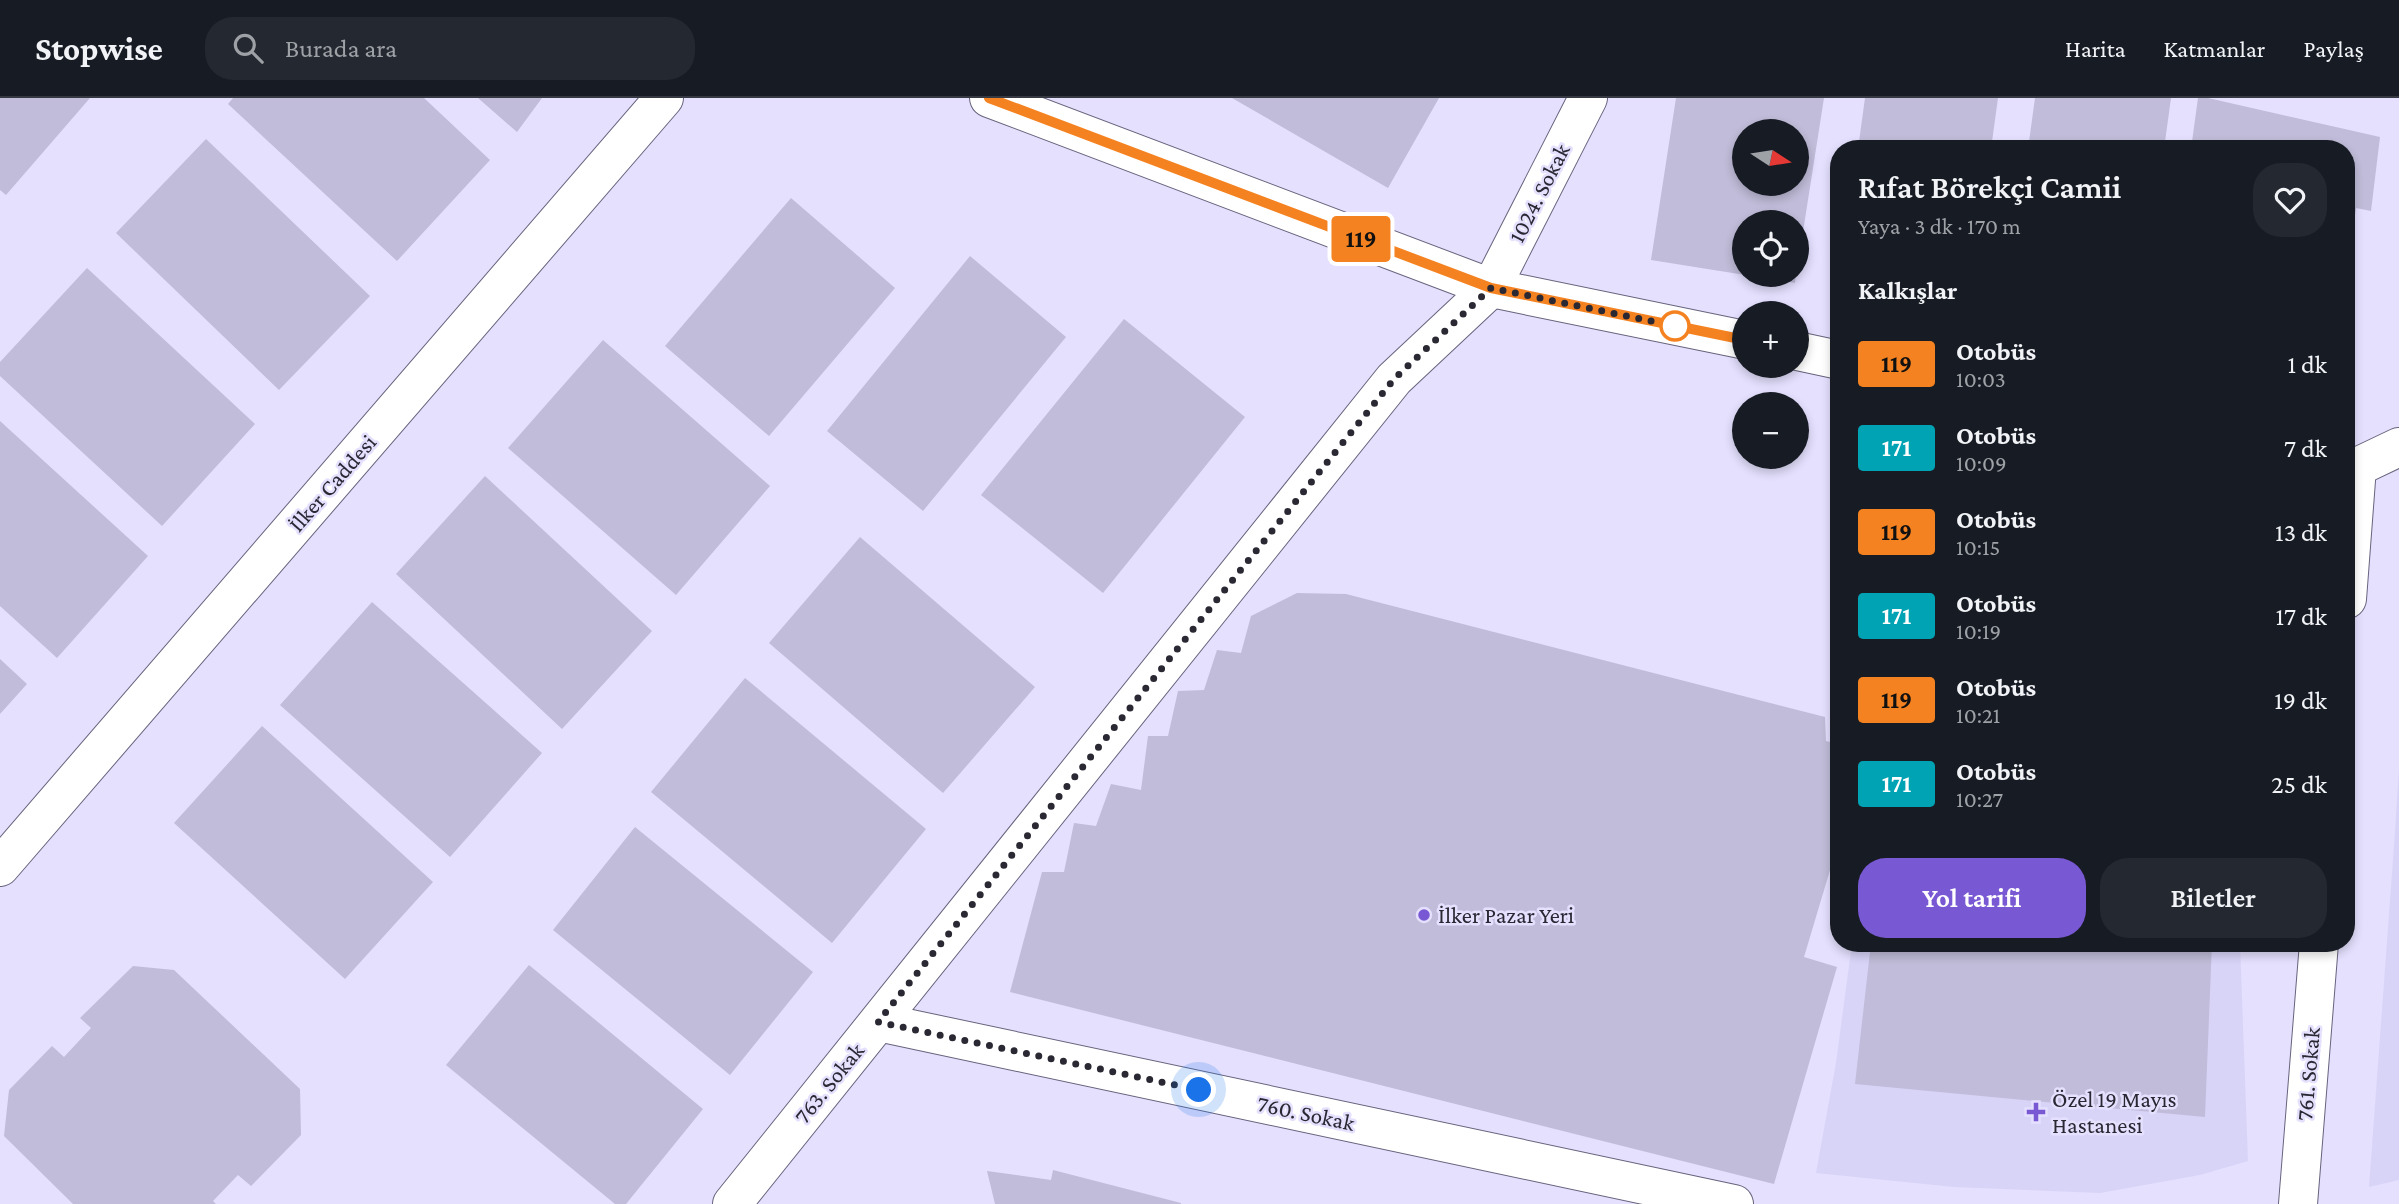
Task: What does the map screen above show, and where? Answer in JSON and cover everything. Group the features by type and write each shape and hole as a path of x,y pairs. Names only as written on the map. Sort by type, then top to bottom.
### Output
{"street":[{"name":"İlker Caddesi","path":"0,867 664,98"},
{"path":"989,98 1491,288 1732,337"},
{"name":"1024. Sokak","path":"1491,288 1588,98"},
{"name":"763. Sokak","path":"732,1204 1394,379 1491,288"},
{"path":"1809,354 1830,358"},
{"path":"2355,465 2399,447"},
{"name":"761. Sokak","path":"2298,1204 2318,952"},
{"name":"760. Sokak","path":"878,1022 1734,1204"}],"shaded area":[{"path":"2399,769 2399,1180 2369,1187 2394,846"},
{"name":"Özel 19 Mayıs Hastanesi","path":"1851,952 2240,952 2248,1161 2200,1175 2100,1193 1954,1187 1816,1173 1836,1063"}],"building":[{"path":"0,98 90,98 6,195 0,190"},
{"path":"233,98 424,98 490,160 397,261 228,104"},
{"path":"478,98 542,98 517,132"},
{"path":"1232,98 1439,98 1388,188"},
{"path":"1676,98 1824,98 1810,187 1810,119 1732,119 1732,196 1809,196 1806,210 1732,210 1732,273 1651,260"},
{"path":"1865,98 1998,98 1992,140 1859,140"},
{"path":"2035,98 2171,98 2165,140 2029,140"},
{"path":"2198,98 2380,137 2371,211 2356,208 2355,215 2355,140 2192,140"},
{"path":"206,139 370,296 279,390 116,233"},
{"path":"791,198 895,288 769,436 665,346"},
{"path":"970,256 1066,337 923,511 827,431"},
{"path":"87,268 255,424 162,526 0,376 0,362"},
{"path":"1124,319 1245,417 1103,593 981,495"},
{"path":"603,340 770,486 676,595 508,448"},
{"path":"0,421 148,556 57,658 0,606"},
{"path":"485,476 652,631 562,729 396,574"},
{"path":"860,537 1035,687 943,793 769,643"},
{"name":"İlker Pazar Yeri","path":"1297,593 1346,594 1825,717 1826,741 1830,742 1830,870 1804,957 1837,967 1774,1184 1010,992 1042,872 1064,872 1074,823 1096,826 1111,784 1141,790 1148,736 1168,736 1178,691 1204,690 1217,650 1241,653 1251,616"},
{"path":"372,602 542,753 450,857 280,705"},
{"path":"0,659 27,684 0,714"},
{"path":"745,678 926,829 832,943 651,792"},
{"path":"262,726 433,882 345,979 174,823"},
{"path":"635,827 813,972 730,1075 553,930"},
{"name":"Özel 19 Mayıs Hastanesi","path":"1870,952 2212,952 2205,1117 1855,1084"},
{"path":"529,965 703,1109 626,1204 615,1204 446,1065"},
{"path":"133,966 174,970 300,1089 301,1135 251,1186 238,1175 213,1201 216,1204 73,1204 4,1136 9,1090 52,1046 64,1057 91,1028 80,1018"},
{"path":"1053,1170 1181,1204 995,1204 987,1171 1051,1180"}],"bus line":[{"name":"119","path":"989,98 1491,288 1732,337"}],"place":[{"name":"İlker Pazar Yeri","path":"1424,915"},
{"name":"Özel 19 Mayıs Hastanesi","path":"2036,1112"}],"route":[{"path":"1199,1090 878,1022 1394,379 1491,288 1675,326"}]}
